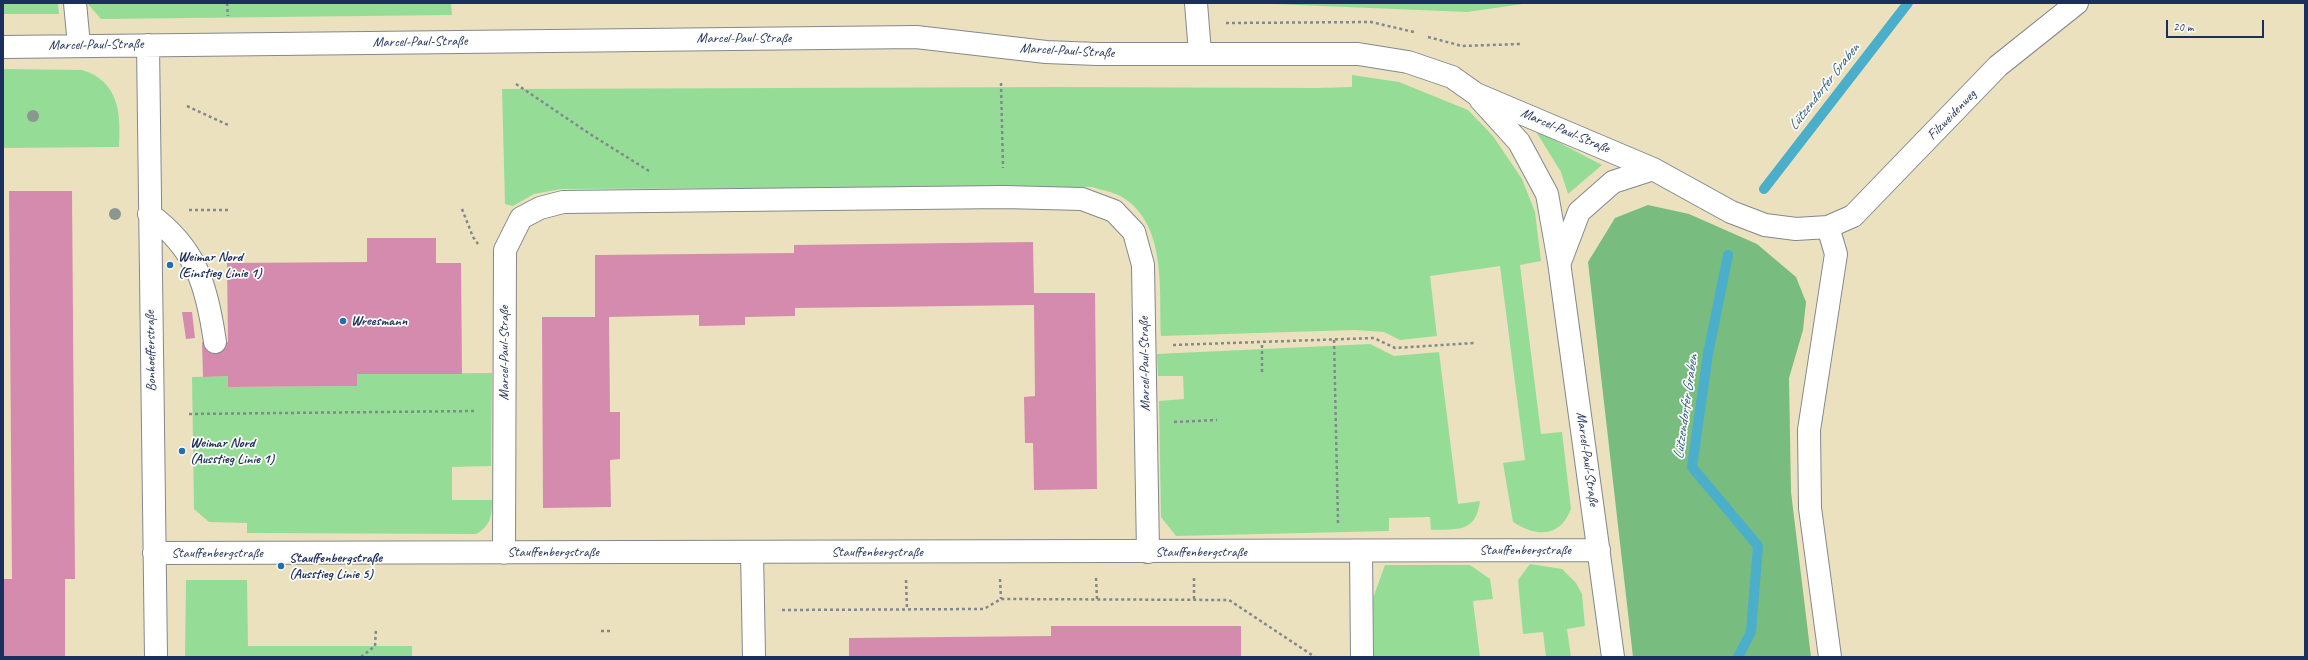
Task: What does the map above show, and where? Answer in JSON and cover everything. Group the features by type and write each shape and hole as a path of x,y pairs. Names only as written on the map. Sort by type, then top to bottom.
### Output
{"street":[{"path":"75,3 79,45"},
{"path":"1196,3 1200,53"},
{"name":"Filzweidenweg","path":"1828,228 1853,216 1998,66 2077,3"},
{"name":"Marcel-Paul-Straße","path":"3,47 916,37 1046,52 1097,54 1358,54 1408,62 1452,77 1476,94 1653,169 1731,212 1766,225 1796,229 1828,228"},
{"name":"Bonhoefferstraße","path":"148,45 149,214 156,657"},
{"name":"Marcel-Paul-Straße","path":"1476,94 1519,142 1547,194 1559,262 1600,550 1613,657"},
{"name":"Marcel-Paul-Straße","path":"1559,262 1579,212 1613,182 1653,169"},
{"name":"Marcel-Paul-Straße","path":"504,553 505,250 521,218 540,208 563,202 1004,197 1082,199 1114,211 1134,232 1143,265 1148,552"},
{"path":"149,214 169,228 178,239 198,273 209,301 215,342"},
{"path":"1828,228 1836,254 1809,430 1810,508 1830,657"},
{"name":"Stauffenbergstraße","path":"154,553 1600,550"},
{"path":"1361,551 1362,657"},
{"path":"752,552 754,657"}],"path":[{"path":"1001,83 1004,197"},
{"path":"516,84 650,172"},
{"path":"187,106 228,124"},
{"path":"462,209 472,237 478,245 505,250"},
{"path":"186,210 229,210"},
{"path":"1145,346 1374,338 1395,348 1474,343"},
{"path":"1334,340 1339,551"},
{"path":"1262,342 1262,372"},
{"path":"189,414 473,413 504,398"},
{"path":"1146,423 1217,420"},
{"path":"1000,574 1001,599"},
{"path":"1194,575 1194,600"},
{"path":"1096,576 1097,599"},
{"path":"906,588 907,610"},
{"path":"753,610 984,609 1001,599 1229,600 1315,657"},
{"path":"361,657 375,646 376,629"},
{"path":"601,631 613,631"}],"green space":[{"path":"3,3 58,3 59,14 3,14"},
{"path":"87,3 451,3 452,15 101,19"},
{"path":"1249,3 1530,3 1467,12"},
{"path":"3,69 82,70 94,75 104,82 115,100 119,122 119,147 3,148"},
{"path":"1352,75 1399,82 1468,110 1493,136 1522,179 1535,212 1541,261 1520,265 1541,434 1562,432 1571,509 1561,525 1554,530 1539,532 1522,527 1513,522 1503,463 1525,460 1500,266 1430,276 1437,336 1400,340 1384,332 1355,330 1161,336 1160,279 1158,259 1154,241 1147,224 1137,209 1122,197 1111,192 1092,187 561,189 534,194 513,206 505,204 502,89 1059,87 1316,88 1352,87"},
{"path":"1535,130 1602,165 1568,194 1561,172"},
{"path":"1648,205 1689,214 1757,244 1796,277 1806,302 1803,330 1789,378 1791,492 1811,657 1633,657 1588,262 1615,218"},
{"path":"1370,344 1394,356 1439,352 1458,504 1480,501 1478,511 1470,524 1457,529 1431,530 1430,517 1389,518 1389,531 1176,536 1161,517 1159,401 1184,399 1183,376 1158,376 1157,354"},
{"path":"492,373 491,466 452,467 452,500 492,500 490,520 481,531 476,534 247,533 247,523 209,522 194,509 192,377 228,376 228,387 356,386 357,374"},
{"path":"1530,564 1562,569 1576,583 1582,594 1585,626 1567,629 1571,657 1546,657 1543,632 1523,634 1518,580"},
{"path":"1385,565 1470,565 1490,579 1493,599 1473,601 1480,657 1374,657 1373,598"},
{"path":"186,580 247,580 248,646 412,646 412,657 185,657"}],"building":[{"path":"9,191 72,191 75,579 65,579 65,657 3,657 3,579 12,579"},
{"path":"367,238 436,238 436,263 461,263 462,374 357,374 357,386 228,387 228,376 203,377 202,342 228,342 227,263 367,262"},
{"path":"1033,242 1034,293 1095,293 1097,489 1034,490 1033,443 1025,443 1024,397 1035,396 1034,305 795,308 795,316 745,317 745,325 699,326 699,315 609,317 610,412 620,412 620,459 610,460 611,507 543,508 542,317 595,317 595,255 794,253 794,245"},
{"path":"182,312 192,312 195,338 186,339"},
{"path":"1051,626 1241,626 1241,657 849,657 849,638 1051,636"}],"waterway":[{"name":"Lützendorfer Graben","path":"1764,189 1908,3"},
{"name":"Lützendorfer Graben","path":"1728,255 1708,354 1692,467 1758,546 1751,632 1738,657"}],"place":[{"name":"Weimar Nord (Einstieg Linie 1)","path":"170,265"},
{"name":"Wreesmann","path":"343,321"},
{"name":"Weimar Nord (Ausstieg Linie 1)","path":"182,451"},
{"name":"Stauffenbergstraße (Ausstieg Linie 5)","path":"281,566"}]}
